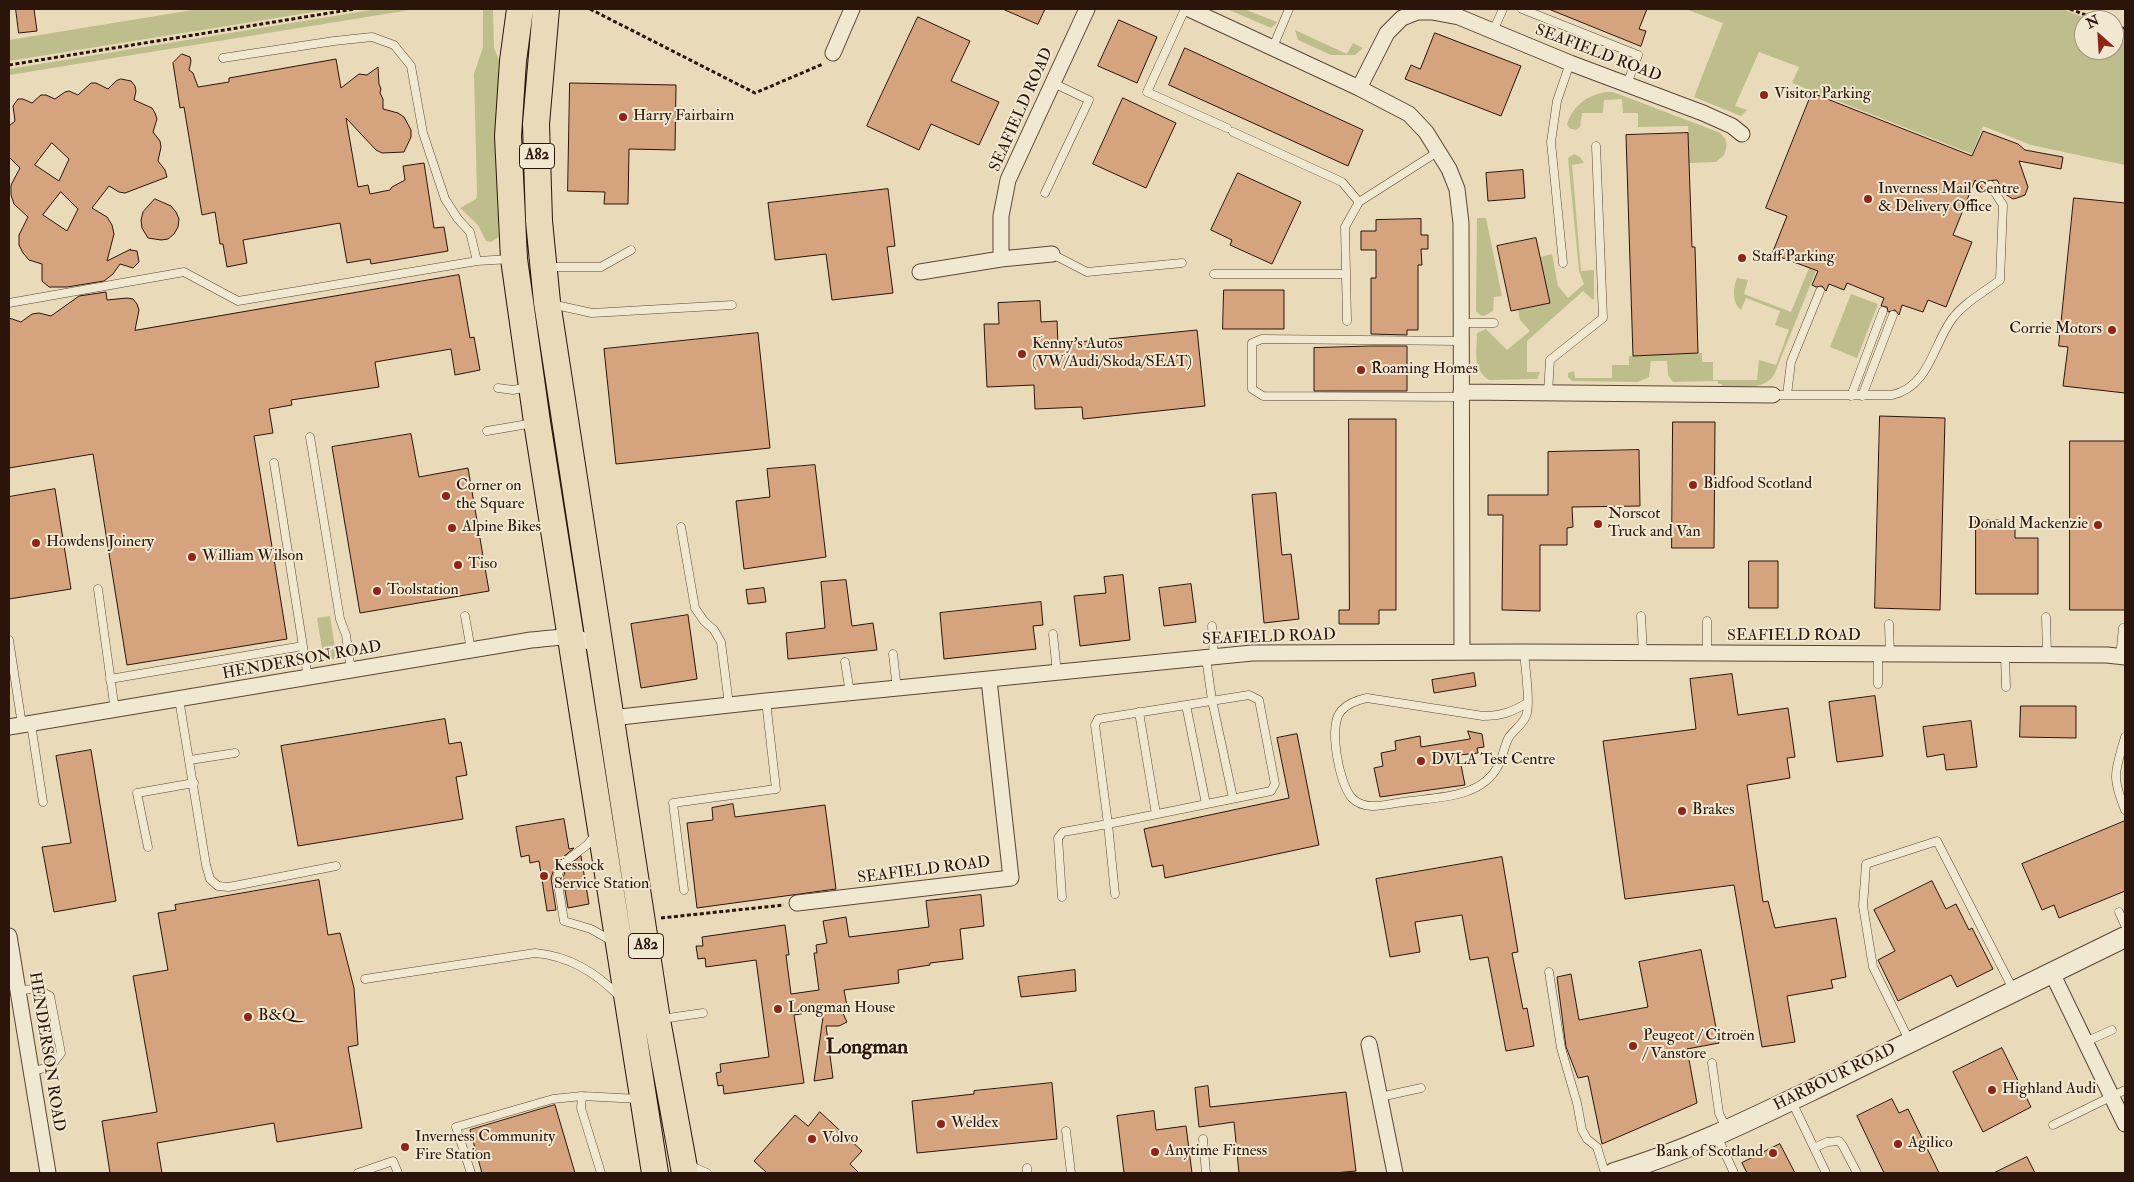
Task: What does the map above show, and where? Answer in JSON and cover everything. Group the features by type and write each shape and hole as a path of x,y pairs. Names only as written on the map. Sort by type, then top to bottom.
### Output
{"highway":[{"name":"A82","path":"520,9 513,60 508,136 514,259 570,636 655,1173"},
{"name":"A82","path":"546,9 536,124 543,266 547,302 657,1020 683,1167"}],"street":[{"path":"833,54 852,9"},
{"name":"SEAFIELD ROAD","path":"1001,259 1001,216 1008,180 1086,9"},
{"path":"1189,9 1211,13 1272,47 1409,114 1426,132 1450,169 1457,189 1461,223 1462,652"},
{"name":"SEAFIELD ROAD","path":"1359,88 1387,33 1400,13 1432,12 1459,17 1570,63 1732,126 1742,134"},
{"path":"920,272 1001,259 1052,254"},
{"path":"1461,394 1780,395"},
{"name":"HENDERSON ROAD","path":"20,726 530,640 570,636 586,639 600,647"},
{"name":"SEAFIELD ROAD","path":"611,718 766,700 897,689 1252,653 1524,652 2123,657"},
{"name":"SEAFIELD ROAD","path":"797,903 1012,878 989,680"},
{"name":"HENDERSON ROAD","path":"9,936 48,1173"},
{"name":"HARBOUR ROAD","path":"1614,1173 1639,1166 1791,1100 2125,937"},
{"path":"2052,973 2085,1042 2119,1094 2125,1124"},
{"path":"1369,1044 1395,1173"}],"lane":[{"path":"1185,9 1147,92 1342,182 1358,202"},
{"path":"1272,47 1289,9"},
{"path":"1493,31 1503,9"},
{"path":"1522,9 1638,55 1627,84"},
{"path":"223,58 372,37 394,46 411,66 424,133 445,199 458,219 470,232 477,261"},
{"path":"1563,263 1551,142 1557,101 1570,63"},
{"path":"1045,193 1088,100 1053,83"},
{"path":"1548,393 1550,360 1603,318 1596,146"},
{"path":"1347,321 1345,226 1358,202 1439,152"},
{"path":"1820,291 1791,362 1780,395 1862,396 1902,393 1921,378 1952,319 1962,308 2000,280 2003,205 1990,185"},
{"path":"543,266 601,267 631,250"},
{"path":"1052,254 1087,272 1182,262"},
{"path":"9,303 184,272 238,301 477,261 514,259"},
{"path":"1214,274 1346,274"},
{"path":"547,302 592,313 732,305"},
{"path":"1851,396 1883,312"},
{"path":"1862,396 1893,315"},
{"path":"1461,323 1494,323"},
{"path":"1461,341 1262,338 1252,343 1252,389 1263,396 1461,394"},
{"path":"498,388 513,390 532,386"},
{"path":"486,431 537,422"},
{"path":"310,437 340,620 346,635 351,671"},
{"path":"274,463 308,678"},
{"path":"682,527 695,608 704,621 714,630 721,642 730,705"},
{"path":"98,589 114,711"},
{"path":"465,616 471,650"},
{"path":"1641,616 1643,653"},
{"path":"2046,617 2046,655"},
{"path":"1707,621 1707,654"},
{"path":"1878,684 1889,624"},
{"path":"1212,626 1210,657 1212,700 1233,798"},
{"path":"2122,628 2123,657"},
{"path":"1052,634 1057,673"},
{"path":"9,640 20,726 43,802"},
{"path":"110,679 303,646"},
{"path":"1524,652 1527,703 1526,716 1510,737 1498,767 1485,783 1466,793 1369,807 1352,798 1343,781 1339,764 1335,725 1340,712 1354,700 1367,698 1483,716 1506,714 1527,703"},
{"path":"893,654 897,689"},
{"path":"2005,655 2006,687"},
{"path":"845,662 850,693"},
{"path":"1062,897 1058,838 1063,832 1108,824 1270,791 1275,784 1259,700 1249,695 1098,718 1095,725 1108,824 1115,894"},
{"path":"179,699 206,865 210,879 218,886 228,887 336,866"},
{"path":"684,890 673,803 776,789 766,700"},
{"path":"1186,705 1206,804"},
{"path":"1139,712 1156,814"},
{"path":"2125,738 2115,775 2116,786 2125,810"},
{"path":"190,760 235,752"},
{"path":"148,848 137,793 194,782"},
{"path":"601,829 587,845 561,866 557,878 564,921 591,929 618,944"},
{"path":"1910,1042 1873,967 1863,906 1866,864 1937,841 2014,991"},
{"path":"2119,912 2125,925"},
{"path":"366,979 535,953 560,957 585,968 628,1004"},
{"path":"1549,972 1561,1048 1577,1103 1582,1130 1587,1139 1597,1147 1605,1173"},
{"path":"18,990 37,989 50,996 61,1053 51,1066 31,1072"},
{"path":"657,1020 703,1013"},
{"path":"2085,1042 2112,1030"},
{"path":"1712,1063 1721,1132 1734,1173"},
{"path":"1380,1097 1422,1088"},
{"path":"2053,1125 2119,1094"},
{"path":"582,1096 581,1108 601,1173"},
{"path":"471,1173 456,1127 553,1099 582,1096 642,1099"},
{"path":"1791,1100 1826,1173"},
{"path":"1066,1131 1071,1173"},
{"path":"1203,1139 1206,1173"},
{"path":"1814,1148 1827,1142 1839,1141 1856,1173"},
{"path":"358,1173 393,1160 398,1173"},
{"path":"683,1167 707,1173"}],"path":[{"path":"9,65 354,9"},
{"path":"590,9 755,94 826,63 833,54"},
{"path":"642,920 797,903"}],"green space":[{"path":"199,9 332,9 9,61 9,40"},
{"path":"377,9 416,9 9,75 9,69"},
{"path":"483,9 493,9 494,48 499,60 496,165 499,237 491,242 486,241 478,225 460,208 476,199 477,193 474,74 483,47"},
{"path":"1227,9 1244,9 1277,22 1271,28"},
{"path":"1685,9 2063,9 2074,13 2074,60 2124,60 2125,32 2125,165 2031,145 1983,126 1972,154 1792,83 1799,67 1759,52 1735,106 1747,110 1741,116 1694,97 1723,23"},
{"path":"1295,30 1347,54 1353,43 1363,48 1355,55 1331,55 1298,40"},
{"path":"1613,92 1718,132 1724,137 1726,142 1724,155 1716,162 1689,163 1688,126 1638,127 1638,113 1623,113 1622,99 1604,100 1603,113 1582,113 1580,127 1576,130 1569,128 1567,124 1570,117 1582,102 1592,96"},
{"path":"1574,154 1580,157 1584,163 1572,165 1581,271 1594,270 1594,298 1593,300 1583,291 1527,341 1527,372 1540,372 1537,379 1489,380 1480,371 1478,365 1476,353 1477,333 1486,329 1507,350 1530,331 1520,320 1518,310 1550,303 1540,257 1552,254 1558,286 1568,298 1584,284 1579,271 1568,158"},
{"path":"1477,218 1486,218 1502,296 1494,297 1493,311 1484,316 1476,311"},
{"path":"1809,268 1816,271 1774,375 1770,380 1758,386 1722,387 1722,384 1718,384 1718,381 1673,382 1668,375 1667,361 1651,361 1649,377 1638,382 1572,381 1568,377 1568,373 1574,371 1575,378 1612,378 1612,365 1629,365 1629,356 1702,353 1702,362 1713,362 1713,380 1757,380 1759,360 1776,365 1789,330 1775,325 1780,311 1746,298 1741,310 1738,307 1734,295 1737,278 1748,280 1744,294 1791,312"},
{"path":"1851,294 1878,304 1857,358 1830,347"},
{"path":"330,616 336,654 334,659 324,661 317,618"}],"building":[{"path":"16,9 34,9 37,31 19,33"},
{"path":"1003,9 1045,9 1038,24"},
{"path":"1549,9 1647,9 1639,29 1646,31 1641,46"},
{"path":"918,17 970,41 951,81 999,102 979,145 931,124 919,150 867,126"},
{"path":"1119,20 1157,37 1137,83 1098,66"},
{"path":"1435,33 1521,66 1501,116 1405,79 1411,65 1420,69"},
{"path":"1185,48 1363,130 1348,166 1169,85"},
{"path":"182,54 190,57 189,70 193,73 198,87 229,82 229,78 336,59 341,88 359,74 367,75 378,67 383,109 398,113 404,117 411,130 411,137 404,152 382,153 376,150 346,118 358,187 368,185 370,194 390,190 405,180 403,166 424,163 434,228 444,227 448,251 371,264 370,259 347,263 340,223 243,240 247,263 227,267 223,244 220,244 215,212 202,215 184,107 180,108 173,63"},
{"path":"121,79 131,81 136,91 134,100 152,108 155,113 157,119 153,132 160,141 161,147 158,161 165,170 167,177 125,193 109,186 92,208 107,217 112,225 114,234 107,261 131,249 137,251 139,262 133,268 120,264 113,274 104,281 67,287 49,287 42,281 42,264 29,260 19,245 19,235 28,217 14,204 11,195 11,185 20,168 9,157 9,126 15,121 13,106 18,99 32,103 41,95 55,99 69,91 78,95 91,83 96,83 108,89","holes":["52,143 69,159 59,181 35,165","61,192 78,209 67,231 43,215"]},
{"name":"Harry Fairbairn","path":"570,83 676,85 675,150 629,149 628,204 604,204 605,192 568,191"},
{"name":"Inverness Mail Centre & Delivery Office","path":"1812,93 1972,156 1983,131 2018,144 2025,150 2063,157 2061,169 2019,161 2028,187 2025,195 2013,199 2005,194 1997,180 1987,181 1984,185 1986,188 1983,190 1975,180 1953,235 1972,242 1946,307 1928,300 1923,312 1902,305 1899,315 1895,310 1888,312 1887,307 1881,306 1884,298 1847,283 1844,290 1829,284 1826,291 1822,286 1816,287 1812,285 1818,271 1772,254 1787,216 1766,208"},
{"path":"1123,98 1176,123 1146,188 1093,164"},
{"path":"1688,133 1692,247 1695,247 1698,353 1633,356 1626,135"},
{"path":"1523,170 1525,198 1488,201 1486,173"},
{"path":"1238,173 1301,202 1272,264 1230,245 1232,240 1211,230"},
{"path":"888,189 895,246 887,247 893,293 832,300 826,254 775,260 768,203"},
{"path":"2074,198 2125,203 2125,393 2063,386 2068,347 2059,346"},
{"path":"155,199 171,206 179,219 178,227 168,239 148,238 142,228 143,212"},
{"path":"1421,219 1421,235 1428,235 1428,249 1421,249 1422,265 1418,265 1418,330 1407,330 1407,335 1371,334 1371,278 1376,278 1376,250 1361,250 1361,231 1376,231 1376,220"},
{"path":"1536,238 1550,303 1511,311 1497,246"},
{"path":"459,275 470,338 474,337 480,370 455,375 451,349 375,362 379,387 291,400 292,405 269,409 273,433 254,436 287,639 127,665 93,454 9,468 9,318 21,322 32,314 39,313 51,316 79,296 106,292 107,300 127,298 133,299 137,304 139,310 135,330"},
{"path":"1224,290 1284,290 1284,329 1223,329"},
{"path":"1040,301 1041,322 1057,321 1058,344 1197,330 1205,406 1083,419 1082,407 1035,409 1034,385 987,387 984,324 999,324 998,303"},
{"path":"758,333 770,448 616,464 604,349"},
{"name":"Roaming Homes","path":"1407,346 1407,391 1314,391 1314,348"},
{"path":"1880,416 1945,418 1940,610 1875,608"},
{"path":"1349,419 1396,419 1396,610 1379,610 1379,624 1339,624 1339,610 1349,610"},
{"name":"Bidfood Scotland","path":"1673,422 1715,422 1714,548 1672,548"},
{"path":"411,434 419,477 468,468 489,591 360,613 332,447"},
{"name":"Donald Mackenzie","path":"2070,441 2125,441 2125,610 2070,610"},
{"path":"1639,450 1640,506 1572,507 1573,527 1567,528 1567,545 1540,545 1540,611 1502,610 1503,515 1488,515 1488,495 1548,495 1548,452"},
{"path":"815,465 826,557 744,569 736,501 770,497 767,469"},
{"name":"Howdens Joinery","path":"55,489 71,589 9,599 9,497"},
{"path":"1276,493 1282,555 1291,554 1299,619 1264,623 1252,495"},
{"path":"1976,520 2015,520 2015,538 2038,538 2038,594 1976,594"},
{"path":"1749,561 1778,561 1778,608 1749,608"},
{"path":"1123,575 1130,640 1080,646 1074,596 1106,593 1104,577"},
{"path":"846,580 852,626 873,623 877,650 788,659 786,633 825,628 821,582"},
{"path":"1191,584 1196,622 1164,626 1159,588"},
{"path":"764,588 766,602 748,604 746,590"},
{"path":"1041,602 1043,625 1033,626 1036,649 944,659 940,613"},
{"path":"688,615 697,679 641,688 631,624"},
{"path":"1474,673 1476,686 1434,693 1432,680"},
{"name":"Brakes","path":"1732,674 1738,715 1788,708 1795,757 1787,758 1790,778 1747,785 1763,902 1768,901 1775,928 1836,918 1846,977 1831,980 1833,988 1787,996 1795,1042 1762,1047 1734,885 1625,899 1603,741 1696,729 1690,679"},
{"path":"1875,696 1883,756 1837,762 1829,702"},
{"path":"2021,706 2076,706 2076,738 2020,737"},
{"path":"445,719 449,744 461,742 467,775 456,777 463,819 298,846 281,746"},
{"path":"1971,721 1977,767 1946,770 1944,754 1927,757 1923,727"},
{"name":"DVLA Test Centre","path":"1468,731 1482,734 1484,747 1477,748 1478,753 1459,755 1465,785 1380,797 1374,768 1383,766 1381,753 1396,750 1395,741 1420,736 1421,747 1470,739"},
{"path":"1297,734 1319,845 1165,878 1163,865 1152,867 1144,829 1289,798 1277,738"},
{"path":"91,750 116,901 54,912 42,847 71,843 56,756"},
{"path":"733,804 735,817 825,805 836,889 697,908 687,823 713,820 712,808"},
{"path":"564,819 569,849 574,848 556,863 551,878 556,910 547,911 539,861 530,863 529,855 521,857 516,827"},
{"path":"2125,821 2125,891 2059,918 2054,905 2042,910 2022,864"},
{"path":"581,856 589,904 568,908 563,878 566,868"},
{"path":"1502,857 1518,952 1512,953 1523,1009 1527,1008 1534,1046 1506,1051 1488,957 1470,960 1462,915 1415,922 1420,952 1390,957 1376,879"},
{"name":"B&Q","path":"319,880 328,935 340,933 354,988 358,1045 348,1047 362,1128 277,1142 274,1123 157,1143 162,1173 110,1173 102,1121 157,1112 133,976 168,970 158,913 176,910 175,905"},
{"path":"1932,881 1946,909 1956,904 1969,930 1972,928 1993,969 1957,987 1951,975 1898,1001 1878,960 1895,951 1874,910"},
{"path":"981,895 984,926 960,929 963,959 930,963 930,965 898,970 899,983 844,990 847,1006 840,1007 847,1022 839,1026 826,1026 833,1078 814,1081 824,1010 794,1015 804,1083 724,1094 723,1085 718,1086 716,1073 721,1072 720,1064 769,1057 756,960 706,967 705,958 698,959 696,946 703,946 702,937 785,925 789,955 786,955 791,994 819,990 814,953 817,953 816,945 827,943 823,921 846,917 849,937 929,927 926,901"},
{"name":"Peugeot / Citroën / Vanstore","path":"1701,950 1719,1043 1687,1049 1697,1103 1602,1144 1588,1076 1578,1078 1566,1047 1557,977 1571,974 1579,1020 1648,1007 1639,962"},
{"path":"1075,970 1076,991 1021,997 1018,977"},
{"name":"Highland Audi","path":"2002,1048 2031,1107 1983,1132 1953,1072"},
{"path":"1052,1083 1057,1139 917,1153 912,1101 974,1094 974,1091"},
{"path":"1208,1086 1210,1107 1346,1092 1356,1171 1334,1173 1239,1173 1234,1122 1199,1127 1195,1088"},
{"name":"Agilico","path":"1892,1099 1899,1113 1908,1109 1939,1173 1884,1173 1857,1116"},
{"path":"555,1105 575,1173 482,1173 470,1130"},
{"name":"Anytime Fitness","path":"1154,1111 1156,1130 1186,1126 1192,1173 1124,1173 1117,1116"},
{"name":"Volvo","path":"820,1112 862,1151 850,1164 859,1173 767,1173 754,1161 795,1115 808,1126"},
{"name":"Bank of Scotland","path":"1780,1144 1795,1173 1747,1173 1742,1163"},
{"path":"2027,1157 2035,1173 1994,1173"}],"place":[{"name":"Visitor Parking","path":"1764,95"},
{"name":"Harry Fairbairn","path":"623,117"},
{"name":"Inverness Mail Centre & Delivery Office","path":"1868,199"},
{"name":"Staff Parking","path":"1742,258"},
{"name":"Corrie Motors","path":"2112,330"},
{"name":"Kenny's Autos (VW/Audi/Skoda/SEAT)","path":"1022,354"},
{"name":"Roaming Homes","path":"1361,370"},
{"name":"Bidfood Scotland","path":"1693,485"},
{"name":"Corner on the Square","path":"446,496"},
{"name":"Norscot Truck and Van","path":"1598,524"},
{"name":"Donald Mackenzie","path":"2098,525"},
{"name":"Alpine Bikes","path":"452,528"},
{"name":"Howdens Joinery","path":"36,543"},
{"name":"William Wilson","path":"192,557"},
{"name":"Tiso","path":"458,565"},
{"name":"Toolstation","path":"377,591"},
{"name":"DVLA Test Centre","path":"1421,761"},
{"name":"Brakes","path":"1682,811"},
{"name":"Kessock Service Station","path":"544,876"},
{"name":"Longman House","path":"778,1009"},
{"name":"B&Q","path":"248,1017"},
{"name":"Peugeot / Citroën / Vanstore","path":"1633,1046"},
{"name":"Highland Audi","path":"1992,1090"},
{"name":"Weldex","path":"941,1124"},
{"name":"Volvo","path":"812,1139"},
{"name":"Agilico","path":"1898,1144"},
{"name":"Inverness Community Fire Station","path":"405,1147"},
{"name":"Anytime Fitness","path":"1155,1152"},
{"name":"Bank of Scotland","path":"1773,1153"}],"district":[{"name":"Longman","path":"867,1048"}]}
